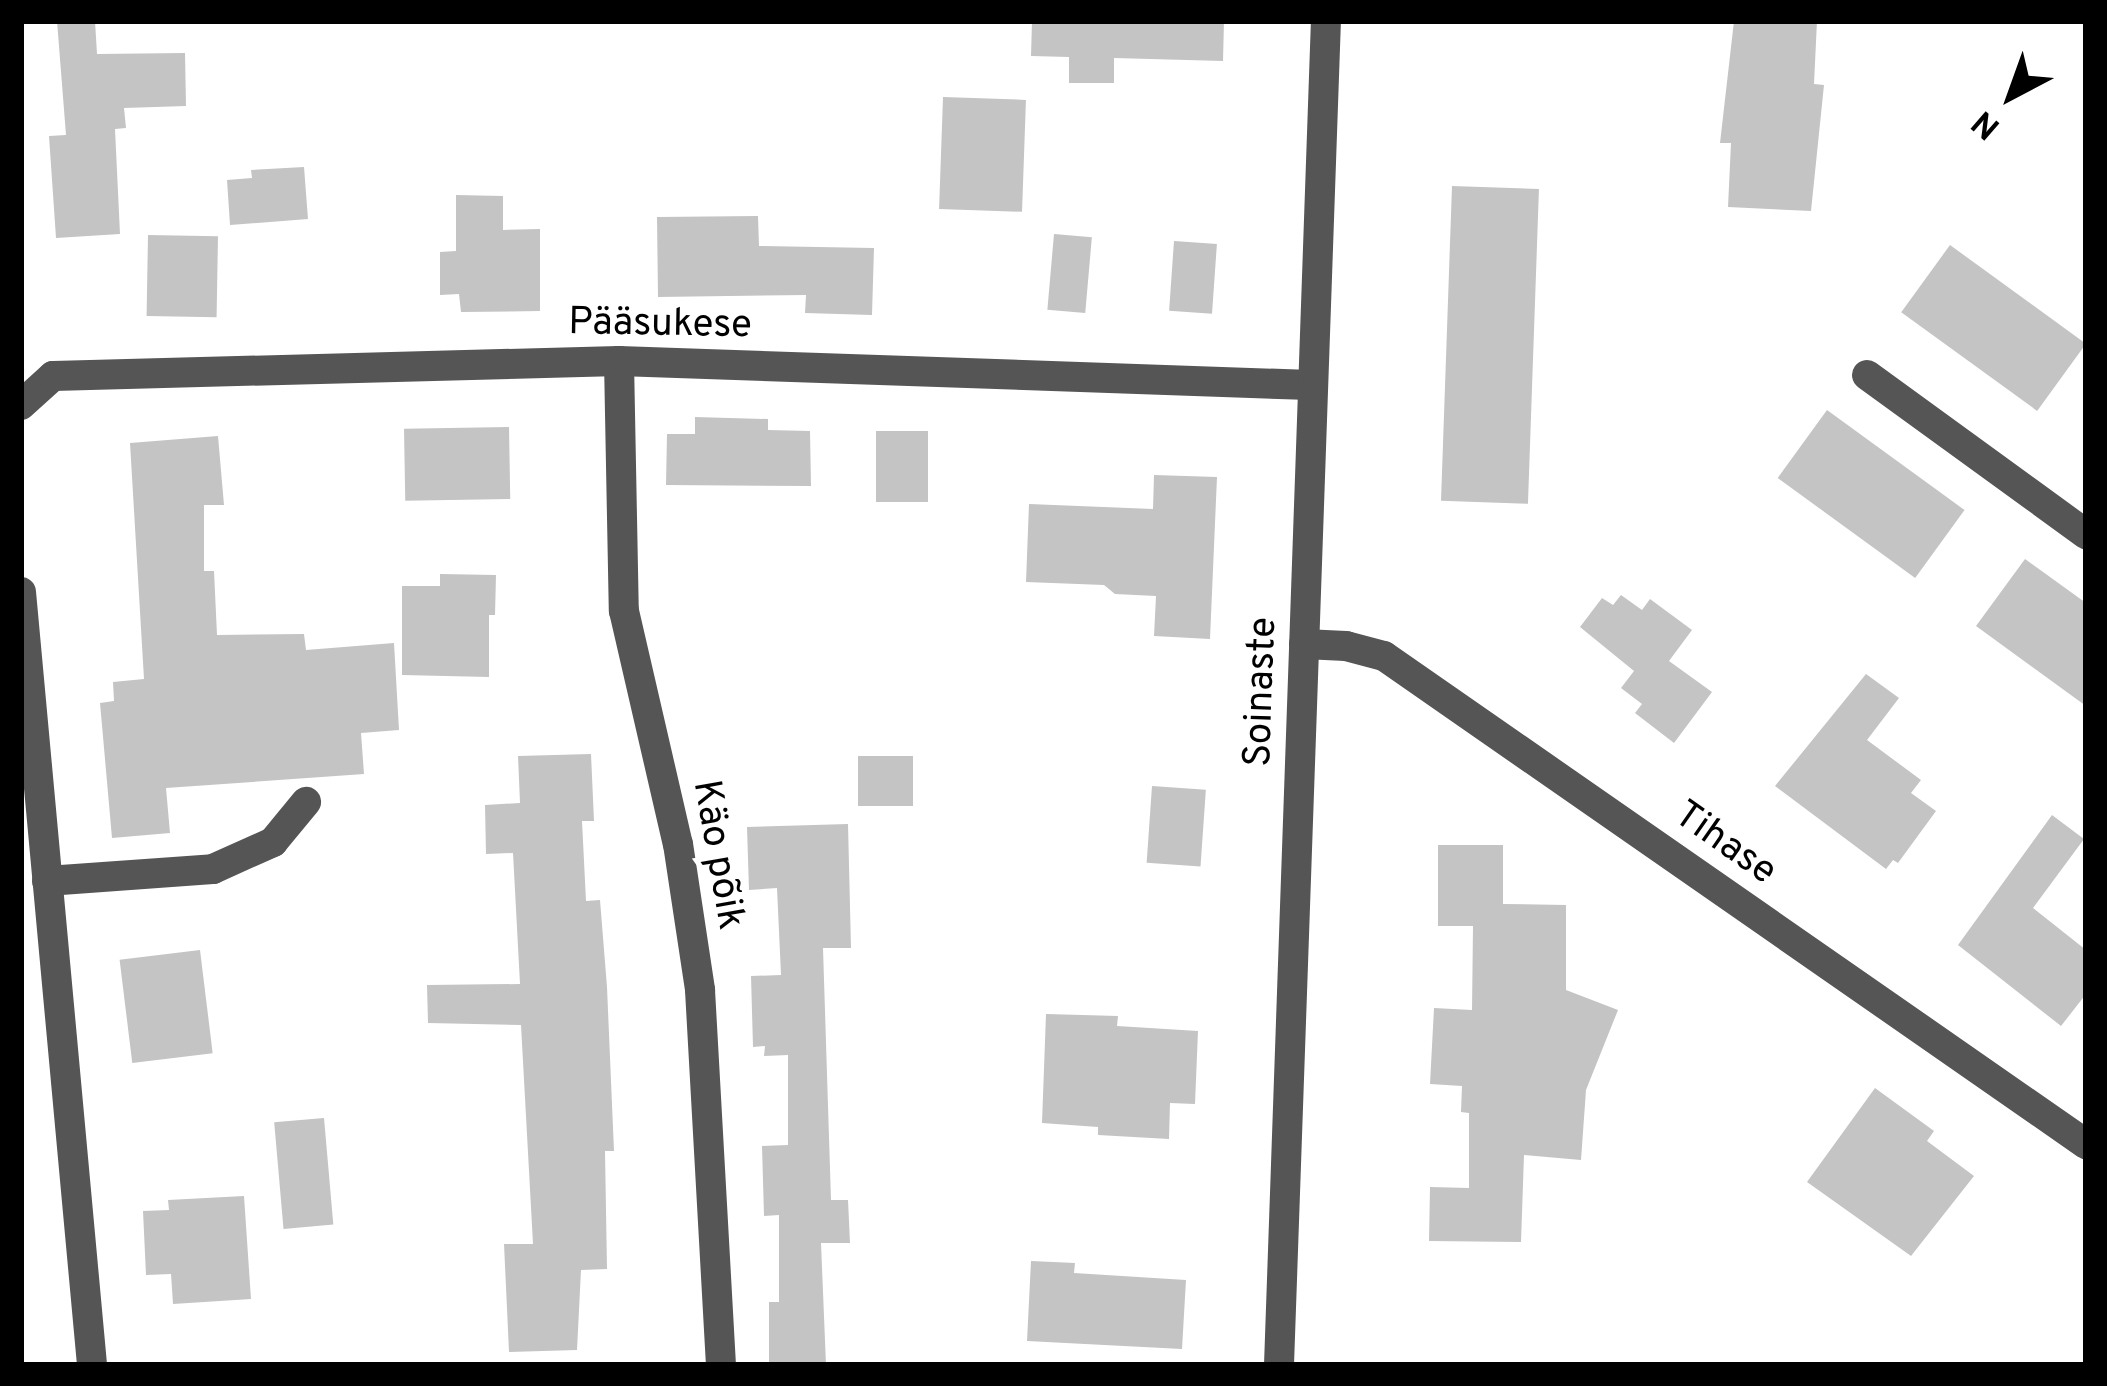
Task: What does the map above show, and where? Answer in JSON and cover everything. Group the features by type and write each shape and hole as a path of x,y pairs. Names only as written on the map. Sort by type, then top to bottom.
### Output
{"street":[{"name":"Soinaste","path":"1279,1365 1326,21"},
{"name":"Pääsukese","path":"21,405 53,376 619,361 1311,385"},
{"name":"Käo põik","path":"619,361 624,611 678,844 700,990 721,1365"},
{"path":"1867,375 2086,534"},
{"path":"21,592 30,793 46,881 92,1365"},
{"name":"Tihase","path":"1304,644 1384,656 2086,1144"},
{"path":"46,881 213,868 273,842 305,802"}],"building":[{"path":"57,21 95,21 97,54 185,53 186,106 124,108 126,128 115,129 120,234 56,238 49,136 66,135"},
{"path":"1032,21 1224,21 1223,61 1114,58 1114,83 1069,83 1069,57 1031,56"},
{"path":"1734,21 1817,21 1814,84 1824,85 1811,211 1728,207 1731,143 1720,143"},
{"path":"943,97 1026,100 1022,212 939,209"},
{"path":"304,167 308,219 230,225 227,180 252,178 251,170"},
{"path":"1452,186 1539,189 1528,504 1441,501"},
{"path":"456,195 503,196 503,230 540,229 540,311 461,312 459,294 440,295 440,252 456,251"},
{"path":"758,216 759,246 874,248 872,315 805,313 806,295 658,297 657,217"},
{"path":"1054,234 1092,237 1085,313 1047,310"},
{"path":"148,235 218,236 217,317 147,316"},
{"path":"1174,241 1217,244 1212,314 1169,311"},
{"path":"1950,245 2086,344 2037,411 1901,312"},
{"path":"1827,410 1965,510 1915,578 1778,478"},
{"path":"695,417 768,419 768,430 810,431 811,486 666,485 667,434 695,434"},
{"path":"509,427 510,499 405,501 404,429"},
{"path":"876,431 928,431 928,502 876,502"},
{"path":"218,436 224,505 204,505 204,571 214,571 217,635 304,634 306,650 394,643 399,730 361,733 364,774 166,788 170,833 112,838 100,703 114,701 113,682 144,679 130,443"},
{"path":"1154,475 1217,477 1210,639 1154,636 1156,596 1115,594 1104,585 1026,582 1029,504 1153,509"},
{"path":"2025,559 2086,603 2086,706 1976,626"},
{"path":"440,574 496,575 495,615 489,615 489,677 402,675 402,586 440,586"},
{"path":"1621,595 1642,610 1650,599 1692,630 1669,661 1712,692 1674,743 1635,713 1642,704 1621,688 1634,671 1580,627 1602,598 1613,605"},
{"path":"1866,674 1899,698 1867,740 1921,780 1911,793 1936,811 1898,863 1893,860 1886,869 1775,786"},
{"path":"591,754 594,821 582,821 586,901 600,900 607,987 614,1151 605,1151 607,1269 581,1270 577,1350 509,1352 504,1244 533,1244 521,1025 428,1023 427,985 520,984 513,853 486,854 485,805 520,803 518,756"},
{"path":"858,756 913,756 913,806 858,806"},
{"path":"1152,786 1206,790 1200,867 1147,863"},
{"path":"2052,815 2084,839 2033,908 2086,950 2086,994 2061,1026 1958,945"},
{"path":"848,824 851,948 823,948 831,1200 848,1200 850,1243 821,1243 826,1365 769,1365 769,1302 779,1302 779,1215 764,1216 762,1146 788,1145 788,1055 764,1056 765,1046 753,1047 751,976 781,975 777,888 749,890 747,827"},
{"path":"1438,845 1503,845 1503,904 1566,905 1566,990 1618,1010 1586,1090 1581,1160 1524,1155 1521,1242 1429,1241 1430,1187 1469,1188 1469,1113 1461,1112 1462,1086 1430,1084 1434,1008 1472,1010 1473,926 1438,926"},
{"path":"200,950 213,1053 132,1063 120,960"},
{"path":"1046,1014 1118,1016 1117,1026 1198,1031 1195,1104 1170,1103 1169,1139 1098,1135 1098,1127 1042,1123"},
{"path":"1875,1088 1934,1131 1927,1141 1974,1176 1911,1256 1807,1182"},
{"path":"324,1118 333,1225 284,1229 274,1122"},
{"path":"244,1196 251,1299 173,1304 171,1274 146,1275 143,1211 169,1210 168,1200"},
{"path":"1031,1261 1075,1263 1074,1273 1186,1280 1182,1349 1027,1341"}]}
